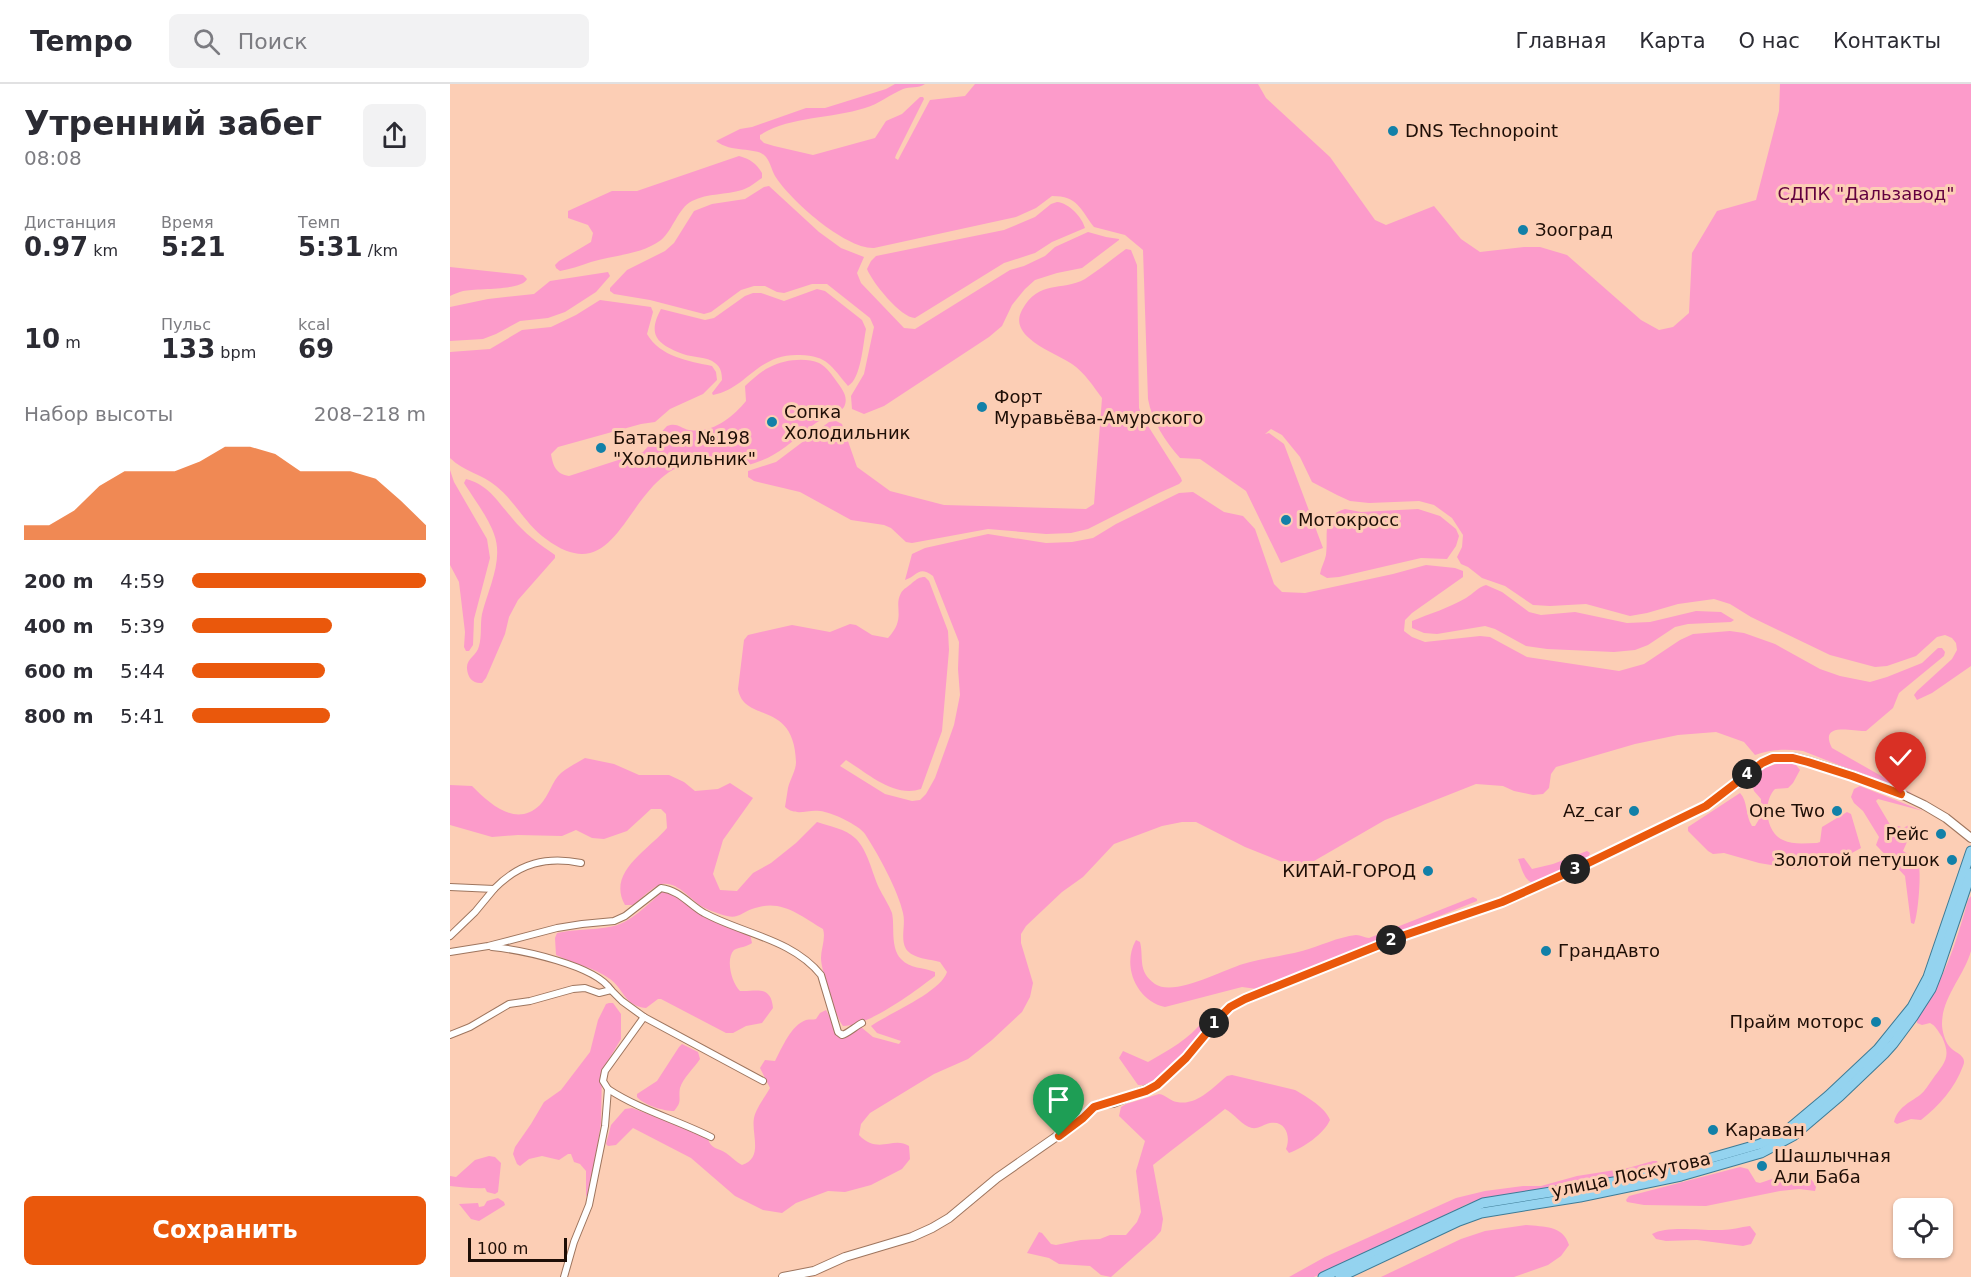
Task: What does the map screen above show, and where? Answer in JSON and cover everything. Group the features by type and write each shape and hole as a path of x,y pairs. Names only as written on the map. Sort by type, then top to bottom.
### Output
{"main road":[{"name":"улица Лоскутова","path":"1323,1277 1483,1203 1596,1185 1666,1170 1760,1143 1785,1132 1878,1049 1911,1007 1928,977 1971,851"},
{"name":"улица Лоскутова","path":"1340,1277 1459,1221 1481,1213 1591,1195 1681,1176 1761,1153 1793,1136 1884,1054 1913,1017 1931,989 1971,873"}],"street":[{"path":"783,1277 814,1271 845,1257 912,1237 940,1223 997,1178 1083,1118 1094,1107 1146,1091 1157,1085 1186,1058 1230,1007 1245,999 1402,936 1502,902 1578,868 1706,806 1762,763 1773,758 1800,759 1901,794 1946,818 1971,838"},
{"path":"450,936 475,912 505,877 517,869 560,859 581,863"},
{"path":"450,887 494,889"},
{"path":"450,952 488,946 556,928 614,921 625,916 661,888 670,888 702,911 793,951 815,968 821,975 838,1032 842,1035 862,1023"},
{"path":"488,946 554,959 599,979 607,984 622,1001 644,1017 763,1081"},
{"path":"450,1035 470,1027 509,1004 530,1001 573,989 585,988 599,993 611,990"},
{"path":"644,1017 605,1071 603,1081 608,1089 627,1101 711,1137"},
{"path":"564,1277 574,1242 589,1205 605,1126 608,1089"}],"green space":[{"name":"СДПК \"Дальзавод\"","path":"895,84 925,84 903,89 875,104 852,112 784,124 760,135 760,139 764,143 813,155 875,138 886,121 902,114 920,97 923,97 896,155 895,158 898,160 930,100 965,96 975,84 1258,84 1266,98 1330,157 1375,220 1386,225 1434,206 1461,239 1480,252 1540,247 1567,255 1641,320 1659,330 1673,327 1689,313 1692,253 1717,211 1756,200 1779,111 1780,84 1971,84 1971,666 1932,693 1917,700 1914,695 1917,691 1952,659 1957,650 1952,638 1945,635 1937,637 1916,656 1887,666 1875,667 1830,655 1751,617 1730,604 1714,599 1678,604 1630,616 1586,604 1533,605 1505,586 1482,578 1461,564 1457,557 1462,547 1463,535 1452,518 1434,505 1419,501 1369,503 1350,501 1337,495 1312,482 1300,457 1282,435 1271,429 1265,434 1269,433 1284,444 1323,548 1281,563 1246,491 1200,459 1180,458 1164,438 1156,423 1148,399 1143,250 1125,235 1094,227 1073,201 1052,196 1036,208 1016,217 874,248 862,246 848,241 805,210 782,186 764,155 755,151 722,145 716,141 740,129 806,108 825,108 886,89"},
{"path":"739,156 755,164 762,173 762,178 742,190 704,197 687,204 661,240 645,249 560,271 556,268 555,265 559,261 591,242 593,233 588,225 568,218 568,211 612,191 637,191"},
{"path":"769,186 819,232 841,248 864,257 857,273 861,283 904,328 915,329 1010,270 1045,256 1055,247 1088,232 1119,240 1082,268 1035,280 1012,305 1002,326 989,337 884,406 864,414 852,409 851,396 864,374 874,327 870,318 827,284 812,284 784,293 765,286 754,286 741,290 711,312 704,314 650,300 614,294 610,291 610,288 627,270 665,251 674,243 694,211 712,204 745,199"},
{"path":"1057,202 1074,211 1085,228 1052,242 1035,253 1004,263 915,318 895,306 867,269 876,256 1004,230 1035,217"},
{"path":"1126,249 1131,250 1137,265 1139,408 1181,478 1182,481 1179,484 1088,529 1071,533 1046,534 988,529 912,543 906,542 891,528 884,525 851,520 800,492 754,481 748,477 748,471 776,462 829,422 836,421 842,424 857,467 890,491 944,505 1086,509 1094,504 1102,398 1077,368 1029,338 1021,329 1019,318 1029,300 1036,294 1085,279"},
{"path":"450,267 523,275 527,279 517,286 463,291 450,296"},
{"path":"608,272 610,276 596,292 565,312 548,318 520,321 483,339 450,341 450,307 488,299 534,294 550,281"},
{"path":"817,289 825,291 862,320 866,329 859,369 848,386 828,363 817,357 785,356 763,365 735,386 713,395 712,393 722,380 721,371 717,365 708,359 674,350 661,342 655,332 661,309 705,320 714,318 753,293 761,293 784,301"},
{"path":"600,300 651,307 653,312 647,334 653,342 676,357 712,366 717,380 703,394 670,409 655,422 558,447 551,454 554,466 561,473 569,476 643,452 670,425 698,431 714,427 735,413 746,401 745,386 760,373 788,361 807,360 824,367 844,393 846,400 844,407 817,422 770,457 739,467 698,462 674,469 654,485 609,542 592,552 572,553 539,533 496,486 461,467 450,458 450,352 490,349 522,330 551,327"},
{"path":"450,470 454,482 487,539 490,558 474,619 473,645 469,651 466,651 464,647 465,632 459,582 450,565"},
{"path":"466,479 487,489 522,529 555,555 555,558 518,600 482,683 470,678 467,665 479,646 482,614 494,574 497,544 488,522 464,483"},
{"path":"1193,492 1224,512 1243,516 1255,529 1274,584 1282,592 1305,593 1426,565 1463,571 1463,577 1405,620 1404,631 1425,642 1490,637 1527,657 1619,671 1644,664 1693,634 1730,631 1744,633 1775,644 1820,669 1870,682 1922,663 1938,648 1942,648 1945,652 1944,656 1899,693 1893,708 1866,731 1839,730 1830,734 1829,740 1832,748 1913,794 1803,751 1779,750 1755,755 1744,742 1716,732 1678,735 1635,744 1556,767 1551,774 1549,788 1543,794 1533,795 1503,786 1476,784 1385,820 1314,861 1300,865 1285,863 1245,847 1196,822 1162,826 1114,844 1083,877 1062,892 1026,926 1021,934 1021,943 1033,983 1030,997 1022,1012 968,1059 934,1074 870,1113 861,1124 859,1135 866,1141 879,1145 903,1143 909,1146 910,1159 902,1169 871,1185 845,1192 828,1191 796,1203 782,1213 763,1210 735,1196 691,1158 633,1128 616,1145 608,1146 606,1144 611,1125 625,1109 632,1108 689,1129 708,1139 713,1147 742,1165 749,1162 755,1151 755,1114 770,1088 760,1068 765,1060 775,1061 787,1038 796,1027 806,1020 816,1019 826,1010 840,1036 861,1027 873,1037 899,1044 901,1041 877,1033 871,1026 925,995 943,980 947,972 940,962 917,957 906,949 903,941 904,917 897,894 862,830 825,812 794,812 785,807 788,788 796,765 793,742 787,729 778,720 749,706 742,700 738,689 744,640 748,635 792,625 830,632 850,624 872,635 888,638 897,624 901,593 917,579 925,577 929,581 948,631 949,650 942,731 921,789 911,791 891,787 846,760 840,766 885,794 912,801 920,800 935,778 954,725 960,695 959,642 933,576 921,571 905,580 912,554 925,548 988,534 1046,543 1093,538 1179,493"},
{"path":"1345,509 1361,512 1418,509 1440,516 1456,529 1459,536 1456,546 1447,559 1421,558 1327,578 1320,574 1326,555 1327,527 1332,516"},
{"path":"1486,585 1502,592 1529,612 1541,615 1575,612 1627,623 1650,622 1696,611 1721,612 1734,620 1675,627 1648,645 1635,650 1614,652 1526,646 1485,626 1437,634 1424,633 1412,628 1412,621 1459,602"},
{"path":"585,758 614,764 639,775 669,775 684,782 695,791 718,789 730,783 753,798 723,840 713,874 720,890 737,891 753,873 771,863 817,822 847,832 863,849 892,913 895,949 901,959 908,965 935,972 935,976 904,999 878,1014 854,1025 843,1026 823,972 821,958 823,929 798,914 781,907 762,906 731,917 701,906 678,888 668,884 655,887 633,905 625,905 621,893 621,882 625,872 632,862 667,828 666,814 661,809 651,809 627,831 604,839 592,838 576,830 562,836 492,837 450,825 450,785 472,786 495,806 513,814 522,814 531,812 540,805 561,773"},
{"path":"1783,762 1796,765 1800,770 1788,788 1775,789 1768,801 1768,817 1777,836 1787,842 1820,842 1822,827 1847,812 1851,814 1861,848 1828,866 1794,869 1759,863 1724,853 1713,854 1688,831 1688,827 1740,793 1743,796 1750,822 1752,826 1755,826 1761,816 1761,799 1754,791 1751,781 1763,768"},
{"path":"1860,786 1923,811 1878,799 1876,801 1892,828 1899,826 1903,828 1911,824 1914,826 1903,851 1915,859 1919,867 1919,893 1914,924 1911,923 1905,876 1876,845 1879,837 1863,811 1851,797 1854,789"},
{"path":"1587,851 1590,853 1588,858 1536,883 1526,878 1518,859 1524,858 1532,869"},
{"path":"663,891 677,895 700,914 732,929 750,934 752,943 734,950 731,954 730,965 734,983 740,991 766,992 772,1000 773,1008 762,1023 746,1026 733,1033 726,1033 661,999 646,1008 639,1007 629,1001 615,983 604,975 556,955 557,933 617,925 638,913"},
{"path":"1971,896 1971,951 1949,996 1942,1024 1946,1041 1964,1059 1963,1066 1951,1089 1928,1115 1921,1120 1911,1119 1897,1124 1894,1122 1898,1113 1923,1092 1945,1060 1945,1044 1938,1031 1930,1023 1922,1025 1917,1023 1917,1019 1942,976"},
{"path":"1473,897 1477,901 1257,989 1242,987 1165,1007 1147,998 1134,981 1131,971 1130,961 1136,940 1140,942 1143,969 1149,979 1163,987 1174,987 1199,981 1243,964 1302,951 1342,938 1356,935 1369,938"},
{"path":"613,1003 621,1014 621,1039 602,1071 601,1123 590,1193 587,1197 586,1171 580,1164 574,1162 571,1154 559,1160 542,1156 529,1159 520,1166 513,1154 515,1147 544,1102 561,1090 590,1052 598,1020 606,1004"},
{"path":"1204,1020 1205,1026 1193,1044 1167,1073 1157,1080 1138,1085 1119,1058 1123,1051 1148,1062 1185,1038"},
{"path":"682,1044 698,1052 700,1059 681,1084 677,1108 674,1111 665,1110 640,1100 637,1094 657,1081"},
{"path":"1232,1075 1295,1090 1320,1107 1330,1120 1312,1140 1289,1153 1286,1149 1288,1139 1286,1130 1280,1124 1270,1123 1252,1128 1225,1109 1153,1165 1163,1219 1161,1231 1111,1277 1101,1275 1090,1266 1059,1264 1049,1258 1027,1253 1039,1232 1051,1244 1056,1245 1100,1239 1110,1235 1126,1235 1137,1222 1141,1212 1136,1171 1145,1141 1119,1116 1121,1107 1159,1094 1184,1103 1198,1099 1227,1076"},
{"path":"489,1156 495,1157 501,1163 498,1192 495,1194 487,1192 485,1188 450,1186 450,1176 456,1177 475,1160"},
{"path":"1653,1161 1658,1163 1654,1167 1606,1179 1493,1196 1467,1204 1373,1251 1314,1277 1289,1277 1325,1257 1456,1198 1485,1191 1541,1186 1577,1176 1628,1168"},
{"path":"1740,1167 1748,1169 1756,1182 1760,1183 1791,1174 1806,1176 1816,1187 1815,1191 1799,1189 1780,1191 1706,1206 1644,1205 1626,1200 1629,1196"},
{"path":"498,1198 505,1205 479,1221 471,1219 459,1204 478,1203 479,1207 484,1206 487,1201"},
{"path":"1526,1225 1558,1230 1569,1245 1561,1256 1548,1265 1514,1277 1381,1277 1461,1239 1485,1231"},
{"path":"1750,1226 1756,1234 1751,1244 1743,1246 1697,1240 1666,1241 1656,1239 1652,1234 1667,1230 1725,1230"}],"place":[{"name":"DNS Technopoint","path":"1393,131"},
{"name":"Зооград","path":"1523,230"},
{"name":"Форт Муравьёва-Амурского","path":"982,407"},
{"name":"Сопка Холодильник","path":"772,422"},
{"name":"Батарея №198 \"Холодильник\"","path":"601,448"},
{"name":"Мотокросс","path":"1286,520"},
{"name":"Az_car","path":"1634,811"},
{"name":"One Two","path":"1837,811"},
{"name":"Рейс","path":"1941,834"},
{"name":"Золотой петушок","path":"1952,860"},
{"name":"КИТАЙ-ГОРОД","path":"1428,871"},
{"name":"ГрандАвто","path":"1546,951"},
{"name":"Прайм моторс","path":"1876,1022"},
{"name":"Караван","path":"1713,1130"},
{"name":"Шашлычная Али Баба","path":"1762,1166"}],"route":[{"path":"1059,1136 1094,1107 1146,1091 1157,1085 1186,1058 1230,1007 1245,999 1402,936 1502,902 1578,868 1706,806 1762,763 1773,758 1793,758 1808,762 1901,794"}]}
